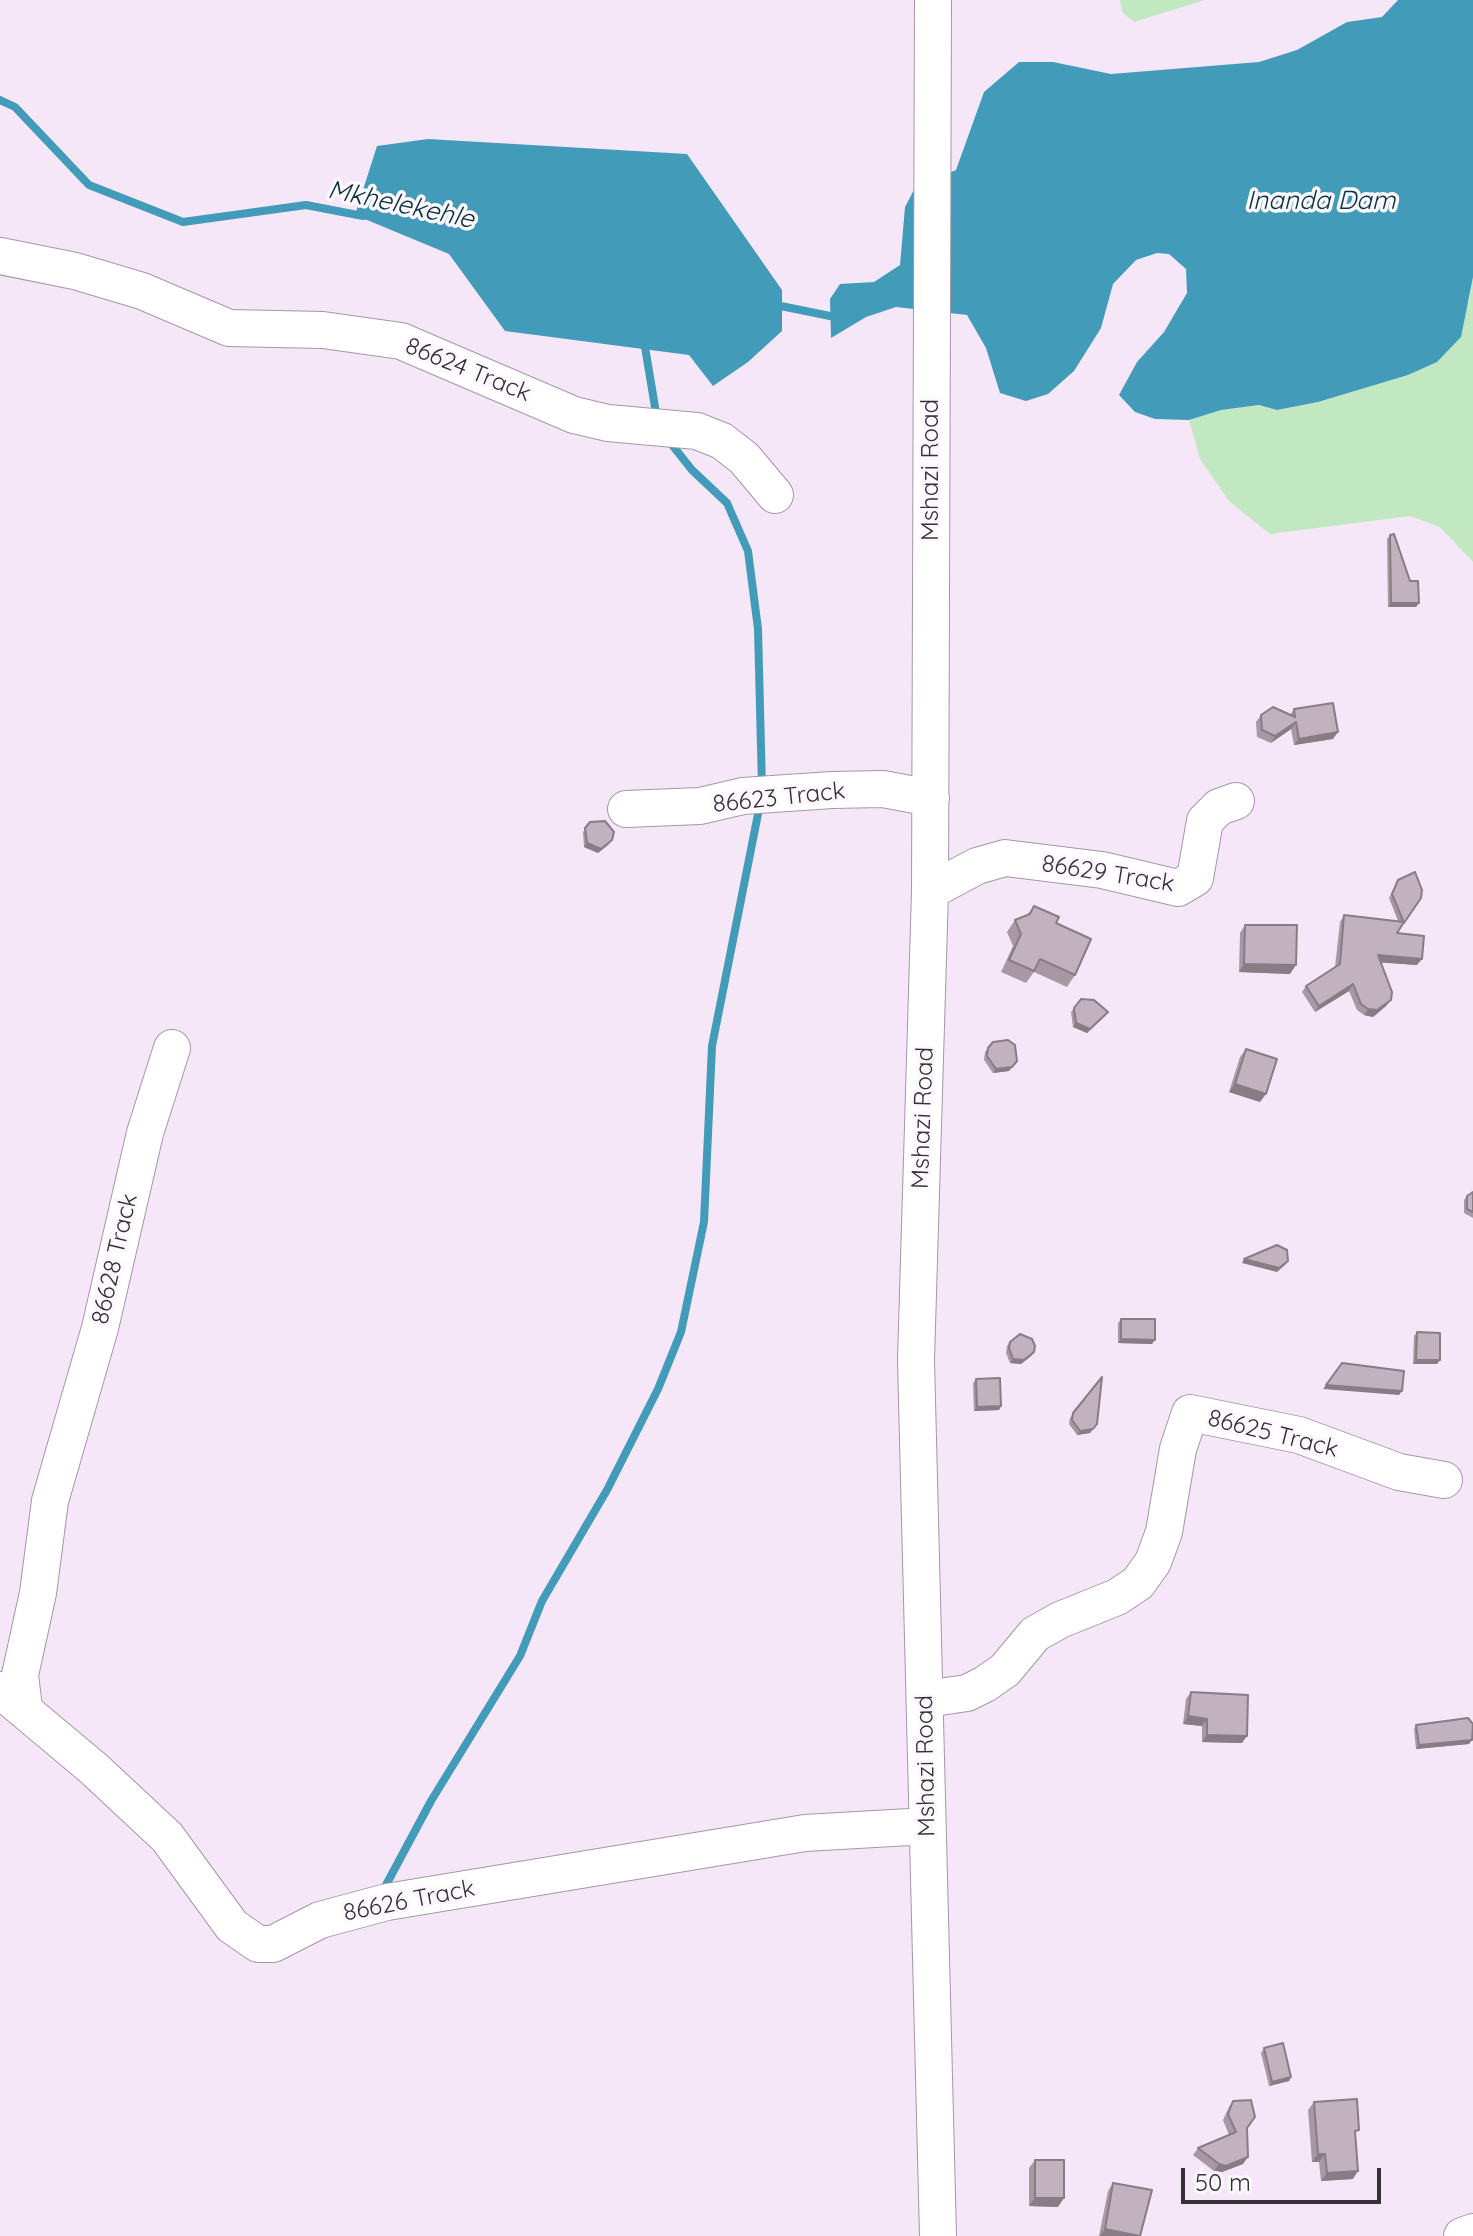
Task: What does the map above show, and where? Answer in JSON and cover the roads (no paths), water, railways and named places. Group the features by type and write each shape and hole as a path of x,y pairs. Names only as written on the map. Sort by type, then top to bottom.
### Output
{"street":[{"name":"Mshazi Road","path":"933,0 930,891 916,1360 938,2236"},
{"name":"86624 Track","path":"0,256 75,271 142,291 229,328 323,330 401,341 574,415 608,423 697,431 722,441 744,458 775,495"},
{"name":"86623 Track","path":"626,809 700,806 743,796 832,790 883,789 931,798"},
{"name":"86629 Track","path":"930,891 977,866 1005,858 1102,870 1162,886 1188,886 1195,878 1199,865 1205,821 1219,807 1236,801"},
{"name":"86628 Track","path":"12,1699 38,1593 50,1501 100,1328 145,1133 172,1048"},
{"name":"86625 Track","path":"926,1699 967,1693 985,1684 1005,1670 1035,1634 1060,1620 1117,1597 1138,1583 1153,1562 1164,1532 1178,1449 1190,1413 1299,1435 1399,1472 1444,1480"},
{"name":"86626 Track","path":"12,1699 167,1837 232,1926 258,1944 273,1944 320,1920 387,1902 805,1833 878,1826 927,1826"},
{"path":"1462,2236 1473,2232"}],"water":[{"name":"Inanda Dam","path":"1398,0 1473,0 1473,277 1461,337 1437,362 1408,375 1318,402 1277,410 1259,405 1221,410 1189,420 1155,419 1135,412 1119,395 1137,362 1164,332 1187,293 1186,269 1169,254 1157,253 1136,260 1113,284 1101,328 1074,371 1048,394 1026,401 1000,393 986,348 967,315 896,307 866,317 831,338 830,299 840,284 874,282 900,265 905,207 916,186 956,170 984,92 1019,62 1053,62 1111,74 1259,62 1297,50 1347,22 1382,17"},
{"path":"428,139 687,154 782,290 782,331 748,362 713,386 689,355 505,331 449,254 355,215 377,146"}],"waterway":[{"name":"Mkhelekehle","path":"0,100 15,107 89,185 183,222 306,205 363,216"},
{"name":"Mkhelekehle","path":"771,304 830,316"},
{"path":"644,341 657,419"},
{"path":"669,441 692,470 727,503 748,551 758,629 762,787"},
{"path":"386,1885 431,1801 520,1656 542,1601 607,1490 658,1389 681,1332 704,1222 712,1046 760,804"}]}
